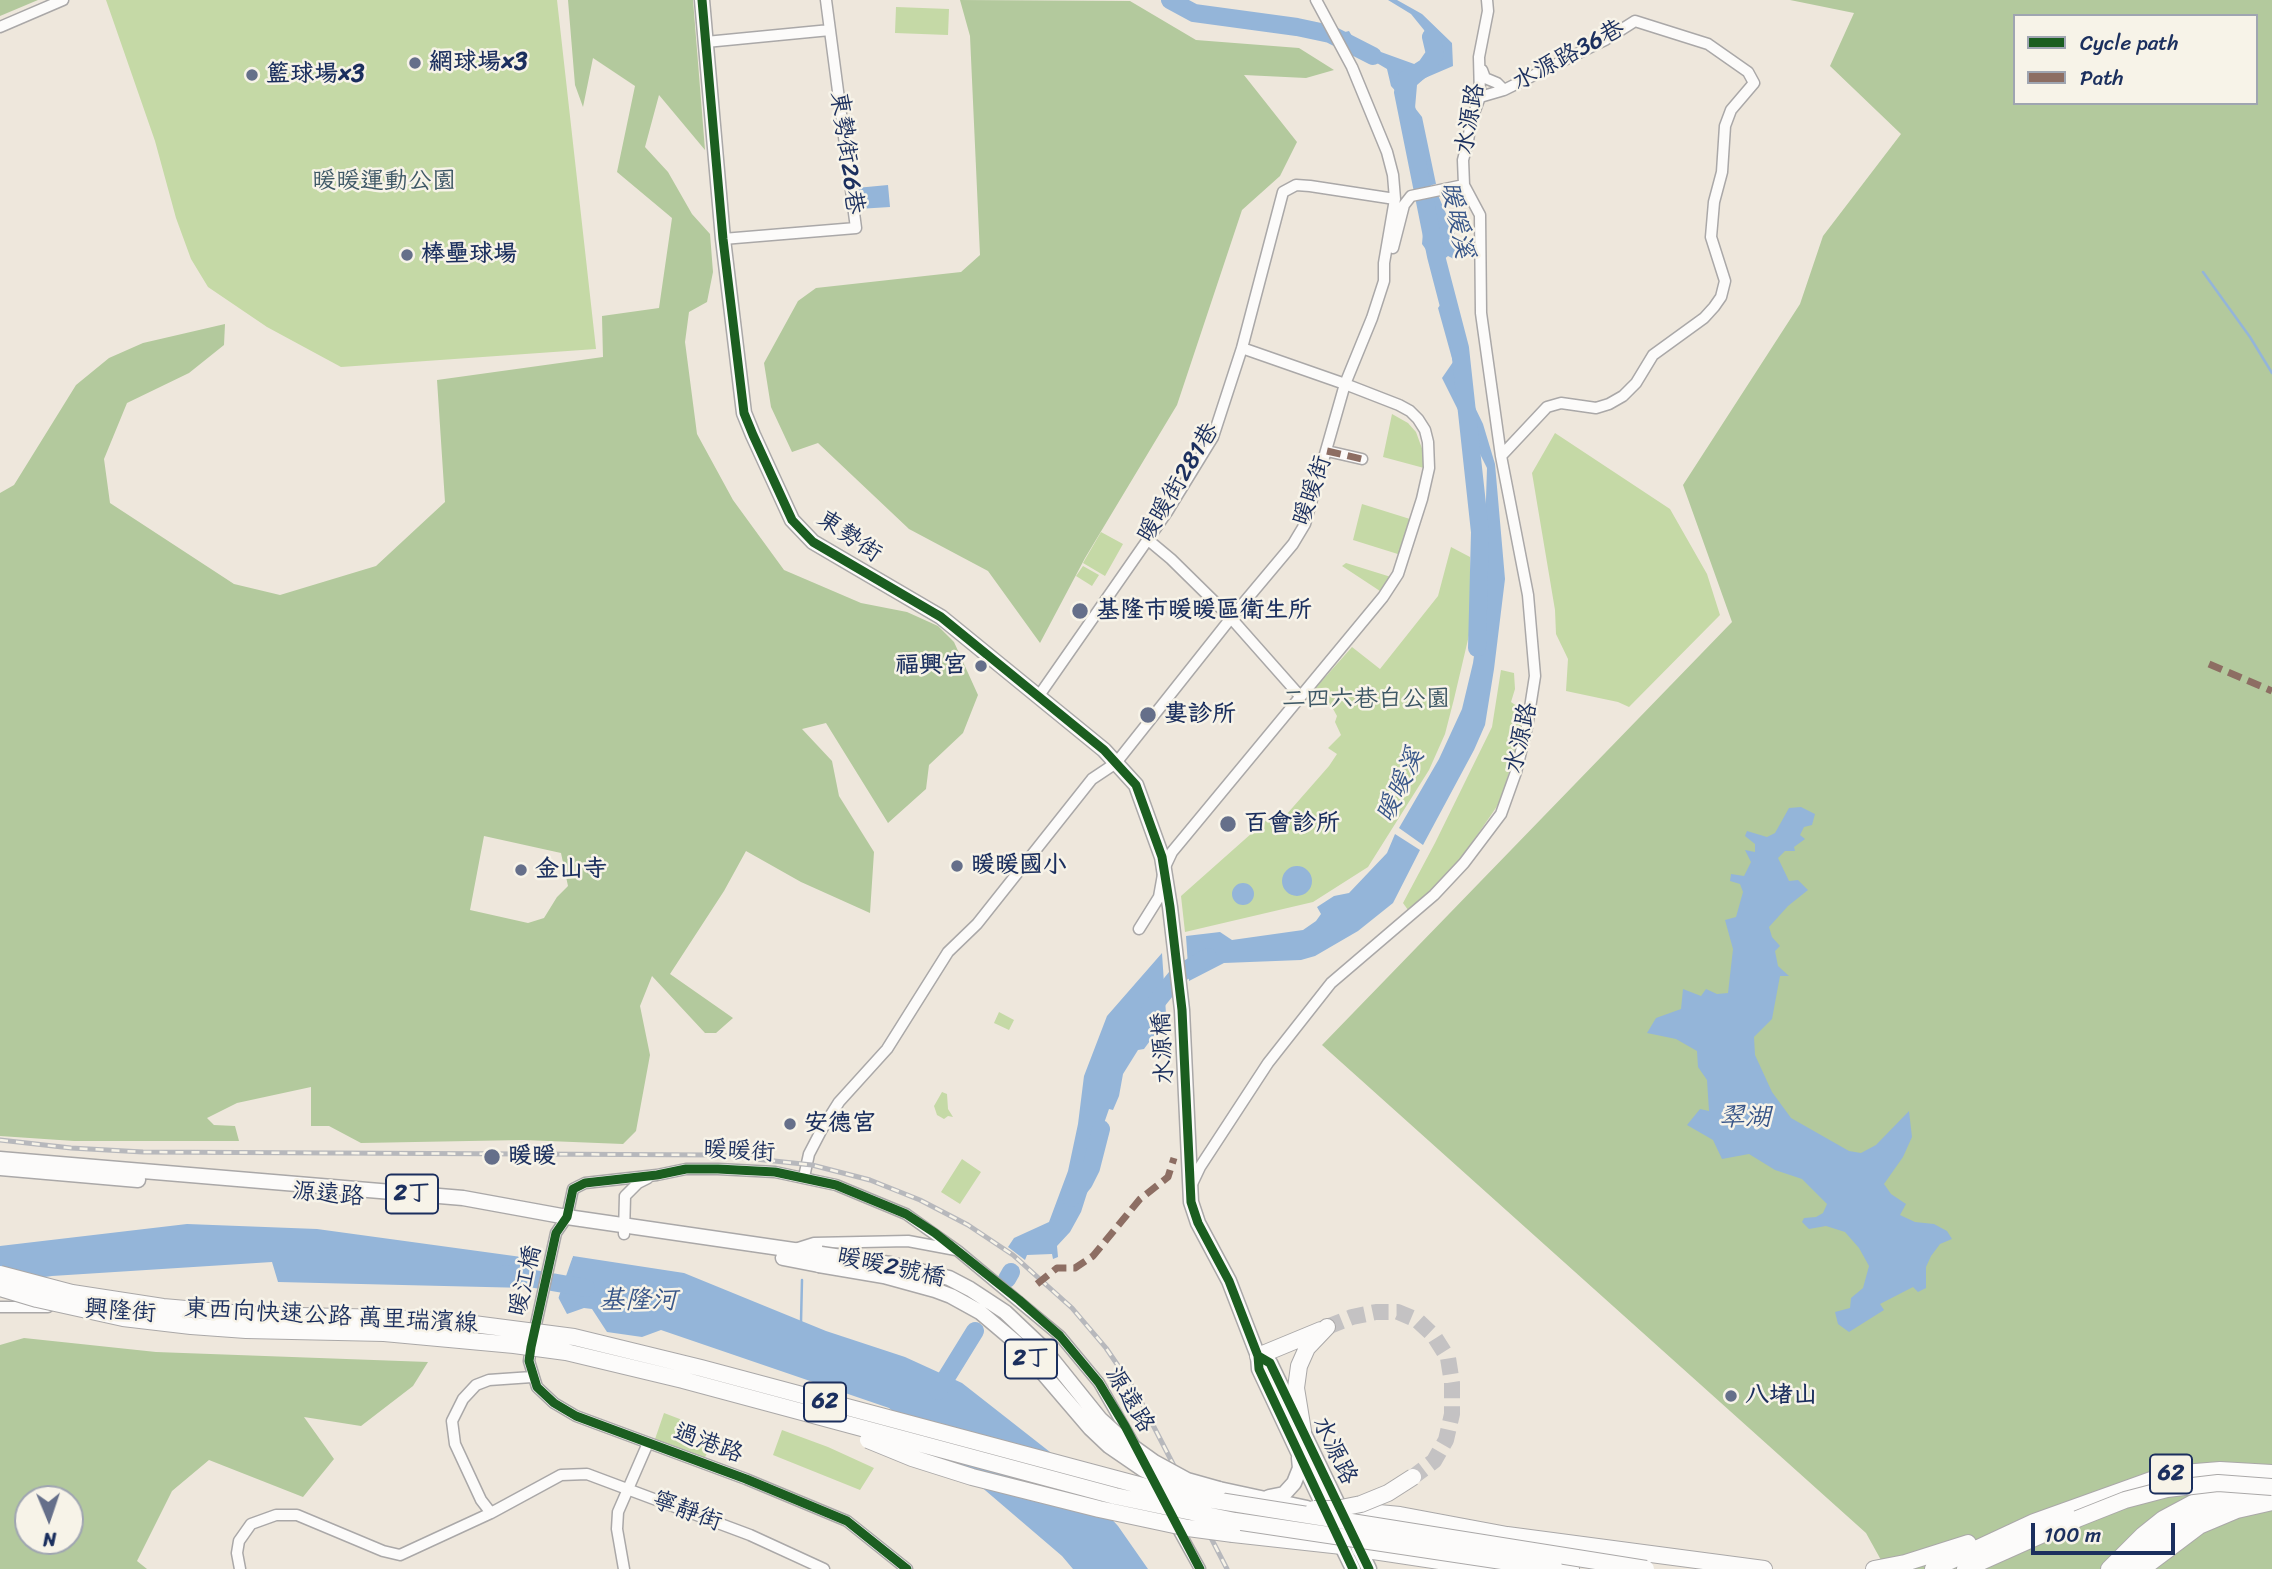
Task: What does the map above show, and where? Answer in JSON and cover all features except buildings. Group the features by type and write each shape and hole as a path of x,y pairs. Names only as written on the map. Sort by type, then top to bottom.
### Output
{"highway":[{"name":"東西向快速公路 萬里瑞濱線","path":"0,1274 72,1293 163,1307 254,1315 458,1322 574,1337 701,1368 1090,1473 1214,1497 1646,1569"},
{"name":"東西向快速公路 萬里瑞濱線","path":"0,1288 123,1318 191,1326 384,1333 566,1352 683,1380 1115,1496 1208,1515 1555,1569"},
{"path":"1258,1356 1327,1327 1307,1348 1298,1366 1296,1388 1303,1431"},
{"path":"831,1421 912,1458 972,1477 1099,1509 1233,1535 1342,1546"},
{"name":"62","path":"1965,1569 2076,1513 2171,1474 2220,1470 2272,1475"},
{"path":"2109,1569 2143,1535 2180,1508 2224,1489 2272,1475"},
{"path":"1214,1497 1336,1509 1374,1499 1413,1477"},
{"name":"62","path":"1933,1569 2034,1522 2167,1489 2218,1483 2272,1488"},
{"path":"2126,1569 2184,1520 2211,1506 2272,1488"},
{"path":"2142,1569 2199,1526 2250,1506 2272,1502"},
{"path":"1343,1513 1514,1544 1571,1569"},
{"path":"1343,1513 1400,1515 1507,1535 1764,1569"},
{"path":"1874,1569 1905,1563 2034,1522"},
{"path":"1360,1549 1492,1569"},
{"path":"1425,1569 1443,1565 1465,1565"}],"main road":[{"name":"東勢街","path":"702,0 723,239 744,413 792,520 813,542 941,617 1104,750 1136,785 1164,869 1170,906"},
{"name":"水源橋","path":"1170,906 1182,1010 1190,1189"},
{"name":"源遠路","path":"0,1158 463,1198 562,1225"},
{"name":"源遠路","path":"0,1168 461,1208 562,1225 792,1250 820,1259"},
{"name":"水源路","path":"1190,1189 1198,1223 1229,1281 1258,1356 1259,1369 1353,1569"},
{"name":"源遠路","path":"625,1230 820,1259"},
{"name":"暖暖2號橋","path":"820,1259 935,1290 980,1312 1019,1345 1090,1428 1109,1446 1144,1470 1177,1487 1214,1497"},
{"name":"水源路","path":"1258,1356 1270,1363 1369,1569"},
{"path":"1253,1496 1276,1496 1289,1489 1298,1477 1298,1452"},
{"name":"2丁","path":"1214,1497 1253,1496 1326,1512 1343,1513"},
{"name":"2丁","path":"1214,1497 1342,1546"},
{"path":"1342,1546 1360,1549"}],"street":[{"path":"0,27 63,0"},
{"name":"東勢街26巷","path":"723,239 856,228 826,0"},
{"name":"暖暖街","path":"804,1177 809,1154 839,1102 887,1049 948,952 977,924 1092,779 1116,763 1293,544 1305,524 1345,384 1384,281 1384,263 1395,199 1387,152 1352,67 1316,0"},
{"name":"水源路","path":"1190,1189 1200,1167 1268,1063 1331,983 1434,895 1465,863 1501,814 1516,772 1535,676 1528,595 1501,456 1481,313 1480,215 1464,185 1463,160 1471,121 1480,97 1479,57 1488,11 1487,0"},
{"name":"水源路36巷","path":"1480,97 1504,90 1605,40 1635,21 1708,44 1748,72 1754,83 1731,110 1725,126 1722,172 1714,202 1711,237 1725,281 1721,297 1704,318 1653,355 1636,383 1623,396 1596,408 1560,403 1547,407 1501,456"},
{"path":"706,41 830,30"},
{"path":"1479,57 1485,78 1497,83 1504,90"},
{"path":"1384,281 1404,205 1411,196 1464,185"},
{"name":"暖暖街281巷","path":"1038,697 1167,512 1213,437 1242,348 1283,192 1296,186 1310,186 1395,199"},
{"path":"1139,929 1159,897 1164,869 1172,852 1383,597 1398,574 1429,468 1425,430 1418,419 1399,405 1242,348"},
{"path":"1327,451 1362,458"},
{"path":"1147,539 1231,618 1300,696"},
{"name":"暖暖街","path":"562,1225 573,1189 584,1183 687,1169 718,1168 775,1172 836,1185 906,1214 958,1251"},
{"name":"暖暖街","path":"625,1230 625,1196 638,1183 657,1175"},
{"name":"暖江橋","path":"533,1337 562,1225"},
{"name":"源遠路","path":"792,1250 814,1243 908,1241 958,1251 1060,1336 1099,1382 1200,1569"},
{"name":"興隆街","path":"0,1307 44,1307 533,1337"},
{"path":"491,1513 481,1500 455,1444 452,1421 463,1399 476,1385 489,1380 532,1377 529,1362 533,1337"},
{"name":"過港路","path":"532,1377 544,1395 576,1416 746,1479 847,1521 907,1569"},
{"path":"625,1569 617,1529 618,1512 648,1443"},
{"name":"寧靜街","path":"240,1569 237,1553 239,1541 251,1524 276,1515 297,1515 383,1551 400,1555 491,1513 561,1475 587,1474 750,1535 824,1569"}],"green space":[{"path":"0,0 38,0 0,16"},
{"name":"暖暖運動公園","path":"106,0 557,0 596,349 341,367 267,327 208,287 191,259 176,218 155,141"},
{"path":"568,0 693,0 705,150 659,95 645,147 668,172 692,214 710,234 713,272 707,302 689,312 685,342 697,434 733,500 784,570 861,603 907,612 938,626 954,642 978,695 963,733 929,765 926,789 888,823 826,723 802,729 832,761 839,796 874,852 870,913 801,882 746,851 724,891 670,974 733,1018 716,1033 705,1033 652,976 640,1006 650,1055 636,1131 623,1144 523,1140 361,1143 329,1126 311,1126 311,1087 237,1103 207,1118 214,1125 235,1126 239,1141 74,1141 0,1136 0,493 14,485 76,385 109,358 143,343 225,324 224,345 189,373 127,403 104,459 110,503 234,584 280,595 376,566 445,502 437,380 603,357 602,316 659,308 672,218 617,172 635,86 593,58 583,107 575,85","holes":["484,836 561,853 568,886 557,897 544,918 528,923 470,910"]},
{"path":"960,0 1130,1 1196,40 1299,48 1334,70 1306,78 1244,75 1297,142 1280,176 1242,210 1177,405 1085,558 1040,643 988,571 909,529 818,443 792,452 771,407 764,363 798,301 816,288 961,272 980,255 970,36"},
{"path":"1790,0 2272,0 2272,1569 1886,1569 1866,1533 1322,1045 1732,622 1683,485 1800,304 1823,236 1901,134 1830,66 1854,13"},
{"path":"896,7 949,9 948,35 895,33"},
{"path":"1392,414 1408,423 1416,432 1424,454 1424,468 1383,457"},
{"path":"1555,433 1670,509 1707,574 1720,615 1629,707 1618,702 1566,691 1568,659 1556,634 1555,610 1532,473"},
{"path":"1362,504 1410,519 1401,555 1353,540"},
{"path":"1101,532 1123,544 1105,576 1083,563"},
{"name":"二四六巷白公園","path":"1451,547 1470,557 1470,631 1445,734 1429,770 1368,867 1313,902 1185,932 1181,896 1270,817 1279,823 1337,754 1328,748 1341,735 1335,722 1337,716 1332,707 1312,692 1352,647 1380,669 1438,596"},
{"path":"1346,563 1391,577 1380,591 1342,566"},
{"path":"1083,566 1099,575 1092,586 1076,576"},
{"path":"1501,670 1514,673 1515,689 1511,702 1527,713 1500,802 1449,876 1408,910 1403,903 1492,727"},
{"path":"999,1012 1014,1020 1009,1030 994,1023"},
{"path":"942,1092 947,1094 948,1109 953,1117 944,1119 937,1115 934,1106"},
{"path":"962,1159 981,1172 960,1204 941,1192"},
{"path":"24,1338 156,1352 428,1362 413,1386 361,1426 304,1417 334,1459 303,1497 209,1460 172,1491 137,1561 147,1569 0,1569 0,1345"},
{"path":"664,1413 685,1421 693,1435 691,1442 709,1450 704,1459 654,1442"},
{"path":"782,1430 874,1468 860,1490 773,1455"}],"water":[{"path":"1388,0 1397,0 1422,14 1452,43 1453,66 1425,78 1417,85 1415,108 1422,117 1436,184 1424,187 1411,119 1397,104 1399,95 1391,86 1387,69 1355,50 1345,32 1349,31 1356,43 1428,69 1432,48 1424,30 1411,14"},
{"path":"888,185 890,207 858,209 856,188"},
{"path":"1438,195 1455,235 1457,252 1454,259 1448,256 1443,260 1451,292 1446,309 1449,331 1466,352 1458,393 1470,397 1483,424 1495,464 1505,579 1485,725 1423,845 1399,828 1439,759 1462,709 1473,663 1483,592 1487,468 1442,378 1453,362 1438,308 1443,301 1445,281 1422,244 1426,196"},
{"name":"翠湖","path":"1801,807 1815,814 1812,825 1804,827 1800,835 1805,839 1794,847 1795,851 1785,851 1778,858 1789,881 1798,880 1808,890 1788,906 1769,927 1772,937 1780,946 1775,951 1778,966 1789,976 1780,976 1772,1019 1754,1037 1755,1055 1772,1092 1791,1118 1849,1151 1861,1153 1876,1145 1909,1111 1912,1137 1903,1157 1884,1184 1891,1194 1906,1204 1900,1215 1915,1222 1934,1224 1947,1231 1952,1239 1940,1244 1931,1256 1926,1267 1926,1288 1918,1292 1913,1287 1880,1304 1884,1310 1849,1332 1838,1324 1835,1312 1850,1308 1851,1298 1863,1288 1869,1266 1859,1248 1845,1232 1826,1226 1809,1229 1802,1222 1804,1218 1823,1213 1827,1204 1802,1179 1775,1170 1749,1154 1722,1159 1713,1140 1687,1125 1700,1109 1709,1111 1707,1080 1698,1067 1697,1051 1676,1039 1647,1033 1656,1018 1681,1009 1683,989 1701,996 1706,989 1717,994 1728,993 1733,949 1725,920 1736,917 1743,892 1740,884 1730,881 1731,874 1744,876 1751,862 1745,850 1755,852 1755,844 1745,836 1747,831 1767,837 1775,833 1789,808"},
{"path":"1395,834 1420,850 1393,903 1358,931 1315,956 1301,960 1224,963 1189,981 1186,936 1220,932 1232,940 1303,930 1321,914 1317,907 1334,896 1349,893 1387,853"},
{"path":"1297,866 1308,870 1312,881 1308,892 1297,896 1286,892 1282,881 1286,870"},
{"path":"1243,883 1253,890 1254,894 1247,904 1243,905 1233,898 1232,894 1239,884"},
{"path":"1162,953 1166,1014 1156,1023 1155,1034 1144,1049 1138,1050 1123,1074 1119,1096 1113,1110 1109,1109 1085,1178 1088,1190 1081,1212 1070,1232 1057,1246 1058,1257 1053,1259 1052,1254 1027,1255 1025,1260 1008,1247 1014,1238 1049,1222 1068,1171 1084,1076 1107,1016"},
{"path":"187,1224 317,1229 536,1259 527,1288 278,1282 272,1262 52,1276 0,1283 0,1246"},
{"name":"基隆河","path":"573,1256 684,1273 826,1331 905,1357 962,1383 1050,1452 1118,1526 1148,1569 1073,1569 1062,1556 889,1408 661,1330 642,1337 607,1332 592,1309 584,1308 567,1314 558,1297"}],"pier":[{"path":"574,1253 557,1302 555,1297 561,1275 570,1255"},
{"path":"532,1255 539,1260 530,1290 524,1292"}],"waterway":[{"path":"1170,0 1194,13 1330,34 1373,56"},
{"path":"1404,81 1426,67 1435,54 1431,37"},
{"name":"暖暖溪","path":"1403,92 1436,256 1460,348 1480,532 1477,648"},
{"path":"2203,272 2250,337 2272,373"},
{"name":"暖暖溪","path":"1150,1010 1179,974 1208,957"},
{"name":"暖暖溪","path":"1071,1198 1091,1168 1101,1129"},
{"name":"暖暖溪","path":"1007,1279 1011,1272"},
{"name":"基隆河","path":"506,1274 586,1288"},
{"path":"801,1322 802,1280"},
{"name":"暖暖溪","path":"938,1391 975,1331"}],"tunnel":[{"path":"1327,1327 1352,1317 1376,1312 1398,1312 1417,1320 1434,1336 1448,1358 1452,1383 1452,1414 1446,1440 1434,1461 1413,1477"}],"railway":[{"path":"0,1140 143,1152 718,1155 812,1165 870,1180 920,1200 968,1225 1013,1255 1072,1308 1106,1348 1136,1392 1227,1569"}],"marked path":[{"path":"1327,451 1362,459"},
{"path":"2209,664 2272,691"},
{"path":"1037,1284 1057,1268 1075,1268 1093,1256 1140,1199 1168,1177 1174,1158"}],"cycle path":[{"path":"702,0 723,239 744,413 753,435 792,520 813,542 941,617 1104,750 1136,785 1162,857 1170,907 1182,1010 1191,1202 1198,1223 1229,1281 1258,1356 1259,1369 1353,1569"},
{"path":"907,1569 847,1521 746,1479 576,1416 554,1403 537,1387 529,1361 531,1347 556,1233 567,1217 573,1189 585,1183 686,1169 775,1172 836,1185 906,1214 935,1233 1019,1300 1060,1336 1099,1383 1125,1426 1200,1569"},
{"path":"1258,1356 1270,1363 1369,1569"}],"place":[{"name":"網球場×3","path":"415,63"},
{"name":"籃球場×3","path":"252,75"},
{"name":"棒壘球場","path":"407,255"},
{"name":"基隆市暖暖區衛生所","path":"1080,611"},
{"name":"福興宮","path":"981,666"},
{"name":"婁診所","path":"1148,715"},
{"name":"百會診所","path":"1228,824"},
{"name":"暖暖國小","path":"957,866"},
{"name":"金山寺","path":"521,870"},
{"name":"安德宮","path":"790,1124"},
{"name":"暖暖","path":"492,1157"},
{"name":"八堵山","path":"1731,1396"}]}
